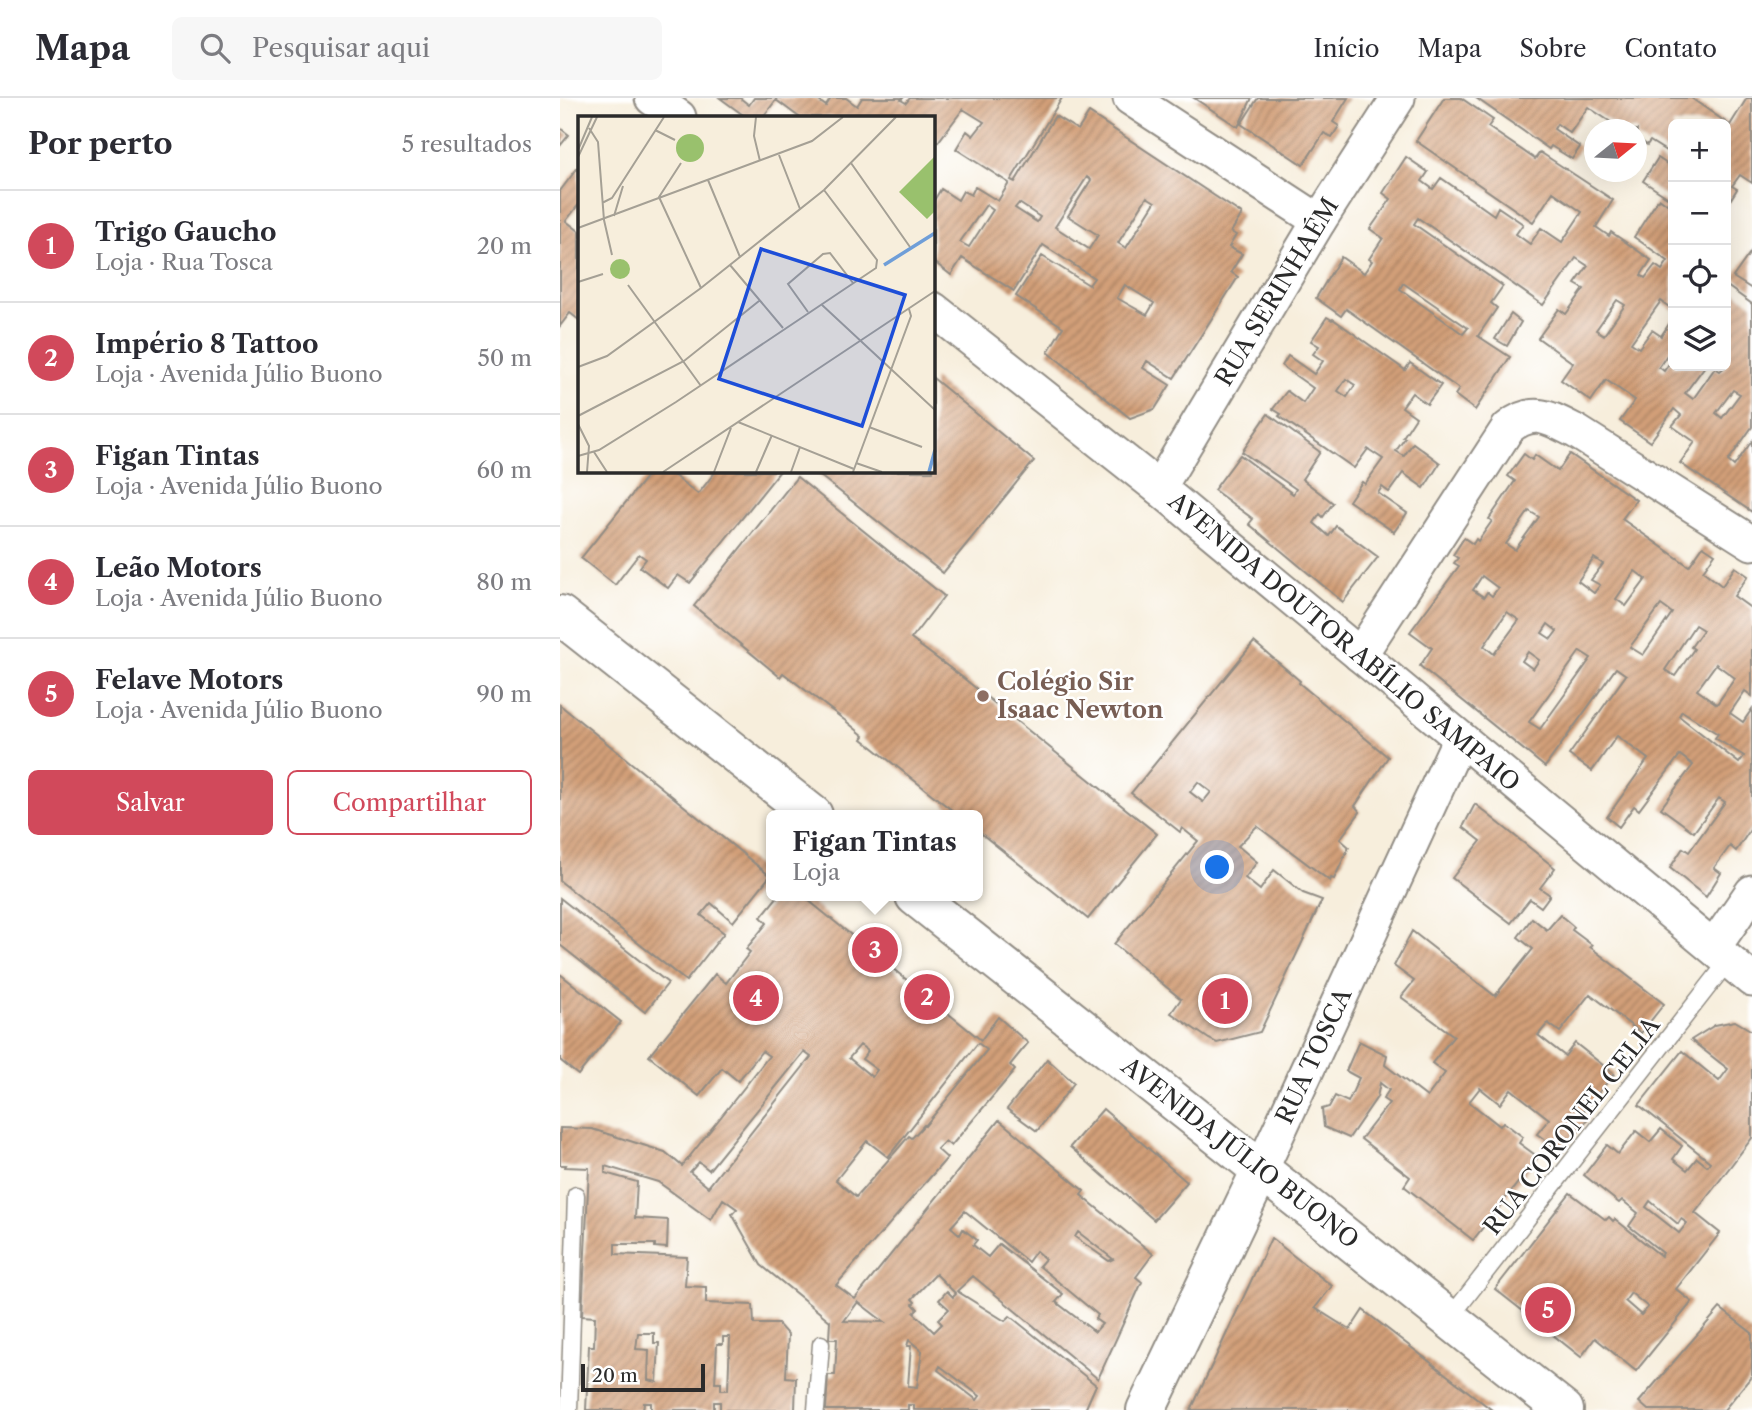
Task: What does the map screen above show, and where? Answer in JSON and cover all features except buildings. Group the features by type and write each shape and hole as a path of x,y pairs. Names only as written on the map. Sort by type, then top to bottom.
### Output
{"main road":[{"path":"560,615 807,810"},
{"name":"AVENIDA JÚLIO BUONO","path":"921,901 1564,1410"},
{"name":"RUA TOSCA","path":"1146,1410 1261,1170"}],"street":[{"path":"652,98 678,116"},
{"path":"1130,98 1319,221"},
{"name":"RUA SERINHAÉM","path":"1159,488 1319,221 1398,98"},
{"name":"AVENIDA DOUTOR ABÍLIO SAMPAIO","path":"934,310 1159,488 1731,962"},
{"path":"1360,655 1508,428 1518,420 1533,415 1549,418 1577,432 1752,543"},
{"name":"RUA TOSCA","path":"1261,1170 1460,738"},
{"path":"1731,962 1752,892"}],"lane":[{"name":"RUA CORONEL CELIA","path":"1449,1319 1731,962"},
{"path":"569,1410 576,1195"},
{"path":"816,1410 821,1344"}],"place":[{"name":"Colégio Sir Isaac Newton","path":"983,696"},
{"name":"Figan Tintas","path":"875,950"},
{"name":"Império 8 Tattoo","path":"927,997"},
{"name":"Leão Motors","path":"756,998"},
{"name":"Trigo Gaucho","path":"1225,1001"},
{"name":"Felave Motors","path":"1548,1310"}]}
